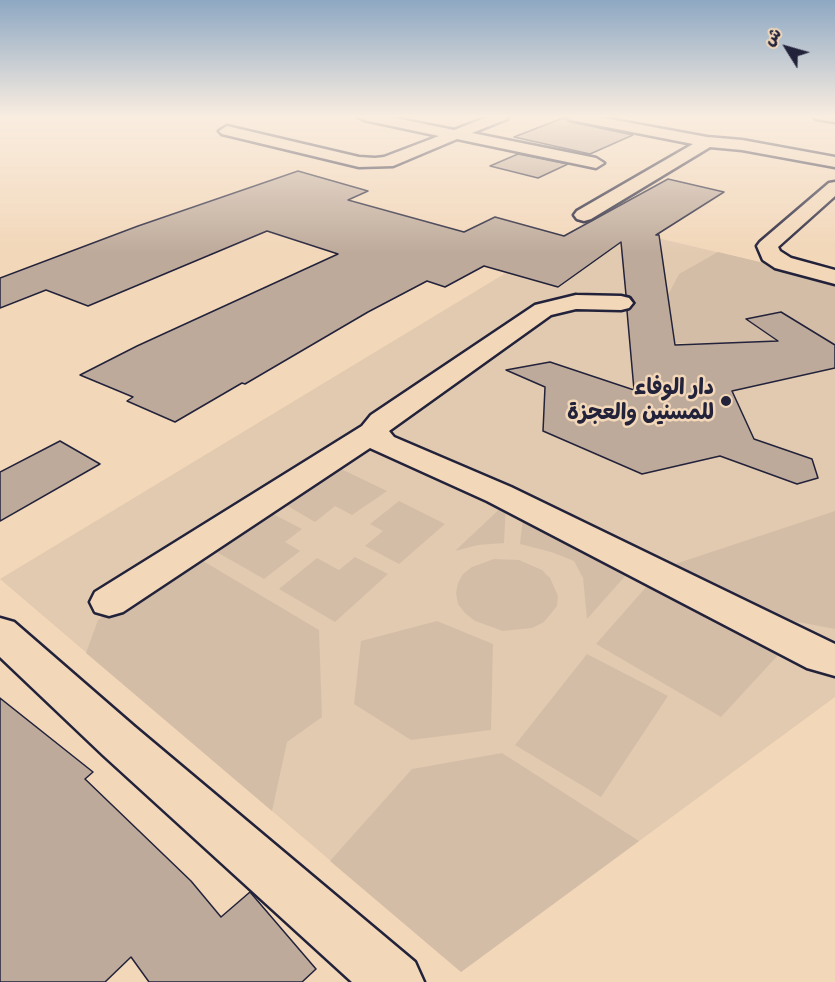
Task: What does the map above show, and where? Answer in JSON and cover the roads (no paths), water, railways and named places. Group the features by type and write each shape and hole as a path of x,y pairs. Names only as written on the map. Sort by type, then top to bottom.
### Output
{"street":[{"path":"364,162 387,162"},
{"path":"590,162 596,163"},
{"path":"584,215 674,162"},
{"path":"835,187 767,246 771,255 783,262 835,277"},
{"path":"109,602 373,432 381,421 543,310 576,302 621,303"},
{"path":"373,432 383,444 500,494 822,657 835,660"},
{"path":"0,633 377,977"}],"place":[{"name":"دار الوفاء للمسنين والعجزة","path":"726,401"}]}
